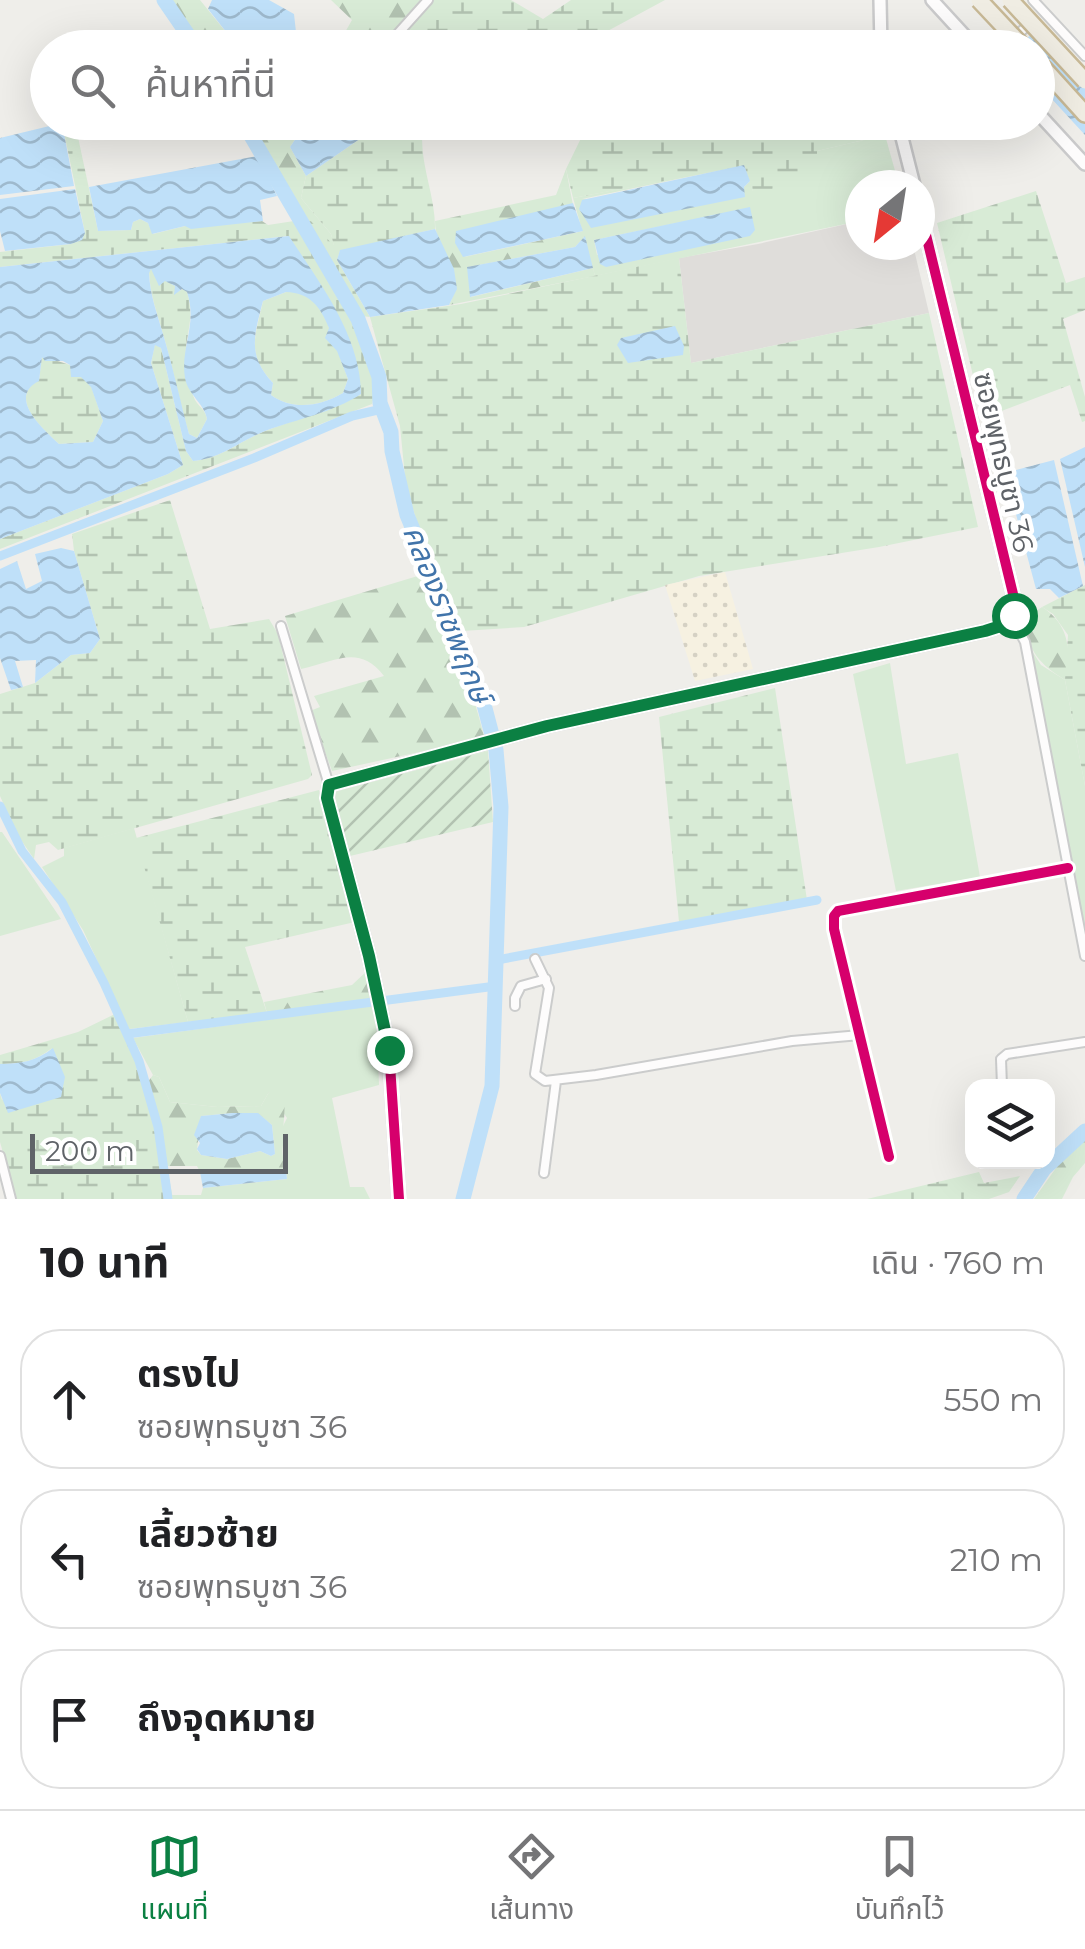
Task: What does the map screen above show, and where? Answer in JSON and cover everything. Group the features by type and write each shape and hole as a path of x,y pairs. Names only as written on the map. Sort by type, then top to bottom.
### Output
{"highway":[{"path":"979,0 1007,30"},
{"path":"1010,0 1038,30"},
{"path":"1055,49 1085,81"},
{"path":"1055,81 1085,114"}],"street":[{"path":"401,30 428,0"},
{"path":"880,0 881,30"},
{"path":"932,0 960,30"},
{"path":"1033,0 1085,56"},
{"path":"1024,30 1045,13"},
{"path":"1055,131 1085,164"},
{"path":"903,140 910,170"},
{"name":"ซอยพุทธบูชา 36","path":"932,260 1014,602 1012,618"},
{"path":"329,785 632,706 985,631 1007,624 1012,618 1024,642 1085,956"},
{"path":"281,626 329,785 327,798 382,1011 389,1050 400,1199"},
{"path":"889,1157 834,929 838,910 1068,868"},
{"path":"535,959 546,978 549,996 535,1074 545,1081 792,1041 860,1035"},
{"path":"516,1006 514,998 521,986 546,978"},
{"path":"1002,1079 1001,1060 1007,1054 1085,1042"},
{"path":"544,1173 556,1080"},
{"path":"0,1156 11,1199"}],"shaded area":[{"path":"845,224 845,260 917,260 929,313 691,363 679,258"}],"green space":[{"path":"169,0 200,0 224,30 189,30"},
{"path":"331,0 421,0 394,30 346,30 352,20"},
{"path":"433,0 511,0 543,19 571,0 665,0 609,30 406,30"},
{"path":"66,140 79,140 98,231 131,230 133,222 140,219 148,223 153,234 185,226 294,221 349,313 376,388 372,404 0,549 0,539 183,465 151,363 155,344 161,348 186,451 193,461 212,457 265,431 361,394 288,236 0,267 0,252 71,244 85,233"},
{"path":"259,140 295,140 290,147 306,176 301,198 331,234 335,249 295,204"},
{"path":"358,140 422,140 435,229 340,251 337,260 370,317 361,316 295,204 334,246 331,234 301,198 306,176"},
{"path":"580,140 864,140 817,151 817,171 772,189 753,191 744,166 573,198 566,169"},
{"path":"864,140 886,140 895,170 845,170 845,224 595,276 573,198 744,165 582,199 744,196 744,187 750,181 753,191 817,151","holes":["750,208 597,255 594,240"]},
{"path":"566,169 573,205 464,257 583,231 585,236 575,247 468,267 471,297 593,268 595,276 449,305 455,281 435,221 556,195"},
{"path":"1036,191 1066,283 1085,277 1085,310 1063,319 1085,397 1082,422 1070,385 983,418 937,223"},
{"path":"679,258 691,363 929,313 978,527 699,576 524,627 462,631 406,487 400,426 370,317 461,304"},
{"path":"151,268 175,286 175,293 183,289 187,292 187,370 195,400 207,419 197,438 189,434 185,422 152,296"},
{"path":"286,292 301,292 314,300 324,314 348,379 343,393 316,404 298,405 271,395 273,383 259,363 256,335 263,301"},
{"path":"42,356 70,365 91,386 103,421 93,442 59,444 31,413 26,395 39,380"},
{"path":"170,500 210,629 269,619 278,634 312,775 58,850 49,842 36,845 34,859 17,834 0,796 0,694 35,683 71,655 90,653 100,639 72,534"},
{"path":"421,575 461,661 488,751 466,757 461,743 332,771 310,711 320,707 314,696 384,676 366,660 356,658 301,669 285,616"},
{"path":"1085,585 1085,786 1065,680 1068,635 1053,614 1042,607"},
{"path":"1042,607 1058,622 1066,639 1065,680 1041,661 1028,638 1027,617"},
{"path":"1032,651 1041,665 1065,680 1085,786 1085,934"},
{"path":"890,663 906,764 958,753 980,877 896,891 853,674"},
{"path":"775,688 807,900 679,922 659,717"},
{"path":"488,751 493,822 350,856 333,801 334,792"},
{"path":"319,790 355,922 245,947 267,1013 188,1022 136,838"},
{"path":"134,828 188,1022 129,1029 83,930 42,867 64,856 64,848"},
{"path":"2,832 61,919 0,936"},
{"path":"369,969 376,999 267,1013 264,1002 352,985"},
{"path":"376,1005 379,1085 332,1098 350,1187 364,1187 370,1199 173,1199 172,1195 201,1195 203,1188 287,1179 280,1132 287,1118 269,1092 261,1106 170,1102 133,1038"},
{"path":"115,1014 147,1083 173,1199 16,1199 0,1142 0,1093 2,1100 52,1048 34,1059 15,1063 0,1064 0,1055 78,1032"},
{"path":"153,1075 159,1077 170,1102 217,1107 261,1106 269,1092 284,1096 282,1150 286,1170 200,1172 197,1166 167,1166 147,1083","holes":["257,1113 272,1125 275,1154 260,1151 227,1159 201,1155 197,1150 201,1116"]},
{"path":"1085,1139 1085,1163 1062,1199 1034,1199 1068,1151"},
{"path":"979,1172 984,1183 1020,1176 1009,1192 989,1199 867,1199"}],"sand":[{"path":"725,572 753,669 695,681 665,585"}],"water":[{"path":"212,0 269,0 294,14 296,30 225,30 208,9"},
{"path":"1055,43 1085,75 1085,135 1055,102"},
{"path":"30,131 30,140 65,140 74,186 0,195 0,138"},
{"path":"295,140 358,140 306,176 290,147"},
{"path":"257,156 277,196 260,200 263,221 191,229 185,226 152,234 148,223 140,219 133,222 131,230 98,231 89,187"},
{"path":"744,165 750,181 744,187 745,197 591,228 579,209 582,200"},
{"path":"75,189 85,233 82,240 5,251 0,231 0,199"},
{"path":"573,203 583,231 463,257 455,243 456,231"},
{"path":"750,207 755,230 750,236 606,267 600,264 594,240"},
{"path":"435,229 454,269 457,289 449,305 370,317 337,260 340,250"},
{"path":"289,236 346,331 359,372 361,394 326,411 265,431 212,457 193,461 186,451 161,348 155,345 151,363 183,465 0,539 0,267","holes":["151,269 159,286 165,281 175,286 174,295 182,289 187,292 191,315 185,378 207,419 197,438 189,434","286,292 308,298 326,320 329,328 325,338 337,351 348,379 343,393 316,404 298,405 271,395 273,383 259,363 255,335 263,301","42,357 45,361 70,365 71,377 81,377 91,387 103,421 93,442 59,444 37,421 26,395 39,381"]},
{"path":"585,236 593,268 470,297 467,267 575,247"},
{"path":"675,326 684,346 683,355 628,363 617,345 621,338"},
{"path":"1085,447 1085,567 1060,459"},
{"path":"1054,460 1083,586 1059,598 1050,589 1036,589 1005,473"},
{"path":"61,548 74,551 100,639 90,653 71,655 35,683 36,660 15,661 23,687 11,690 0,658 0,569 17,561 26,589 42,581 35,554"},
{"path":"53,1048 65,1077 61,1097 8,1113 0,1093 0,1064 28,1061"},
{"path":"258,1113 272,1125 275,1154 260,1151 227,1159 201,1155 197,1149 200,1143 194,1135 201,1116"},
{"path":"286,1170 287,1179 203,1188 200,1172"}],"waterway":[{"name":"คลองราชพฤกษ์","path":"164,0 185,30"},
{"name":"คลองราชพฤกษ์","path":"254,140 358,319 379,377 380,403 391,432 407,515 482,697 496,750 501,807 492,1086 463,1199"},
{"path":"0,556 352,416 382,409"},
{"path":"0,806 22,851 62,902 139,1061 158,1127 168,1199"},
{"path":"497,960 817,900"},
{"path":"127,1034 496,986"},
{"path":"1024,1199 1044,1169 1085,1131"}],"cycle path":[{"path":"399,1199 389,1050 369,956 327,798 329,785 547,726 985,631 1011,619 1015,602 932,260"},
{"path":"889,1157 834,916 838,911 1068,868"}],"route":[{"path":"389,1050 377,988 327,798 329,785 632,706 985,631 1007,624 1014,615"}]}
